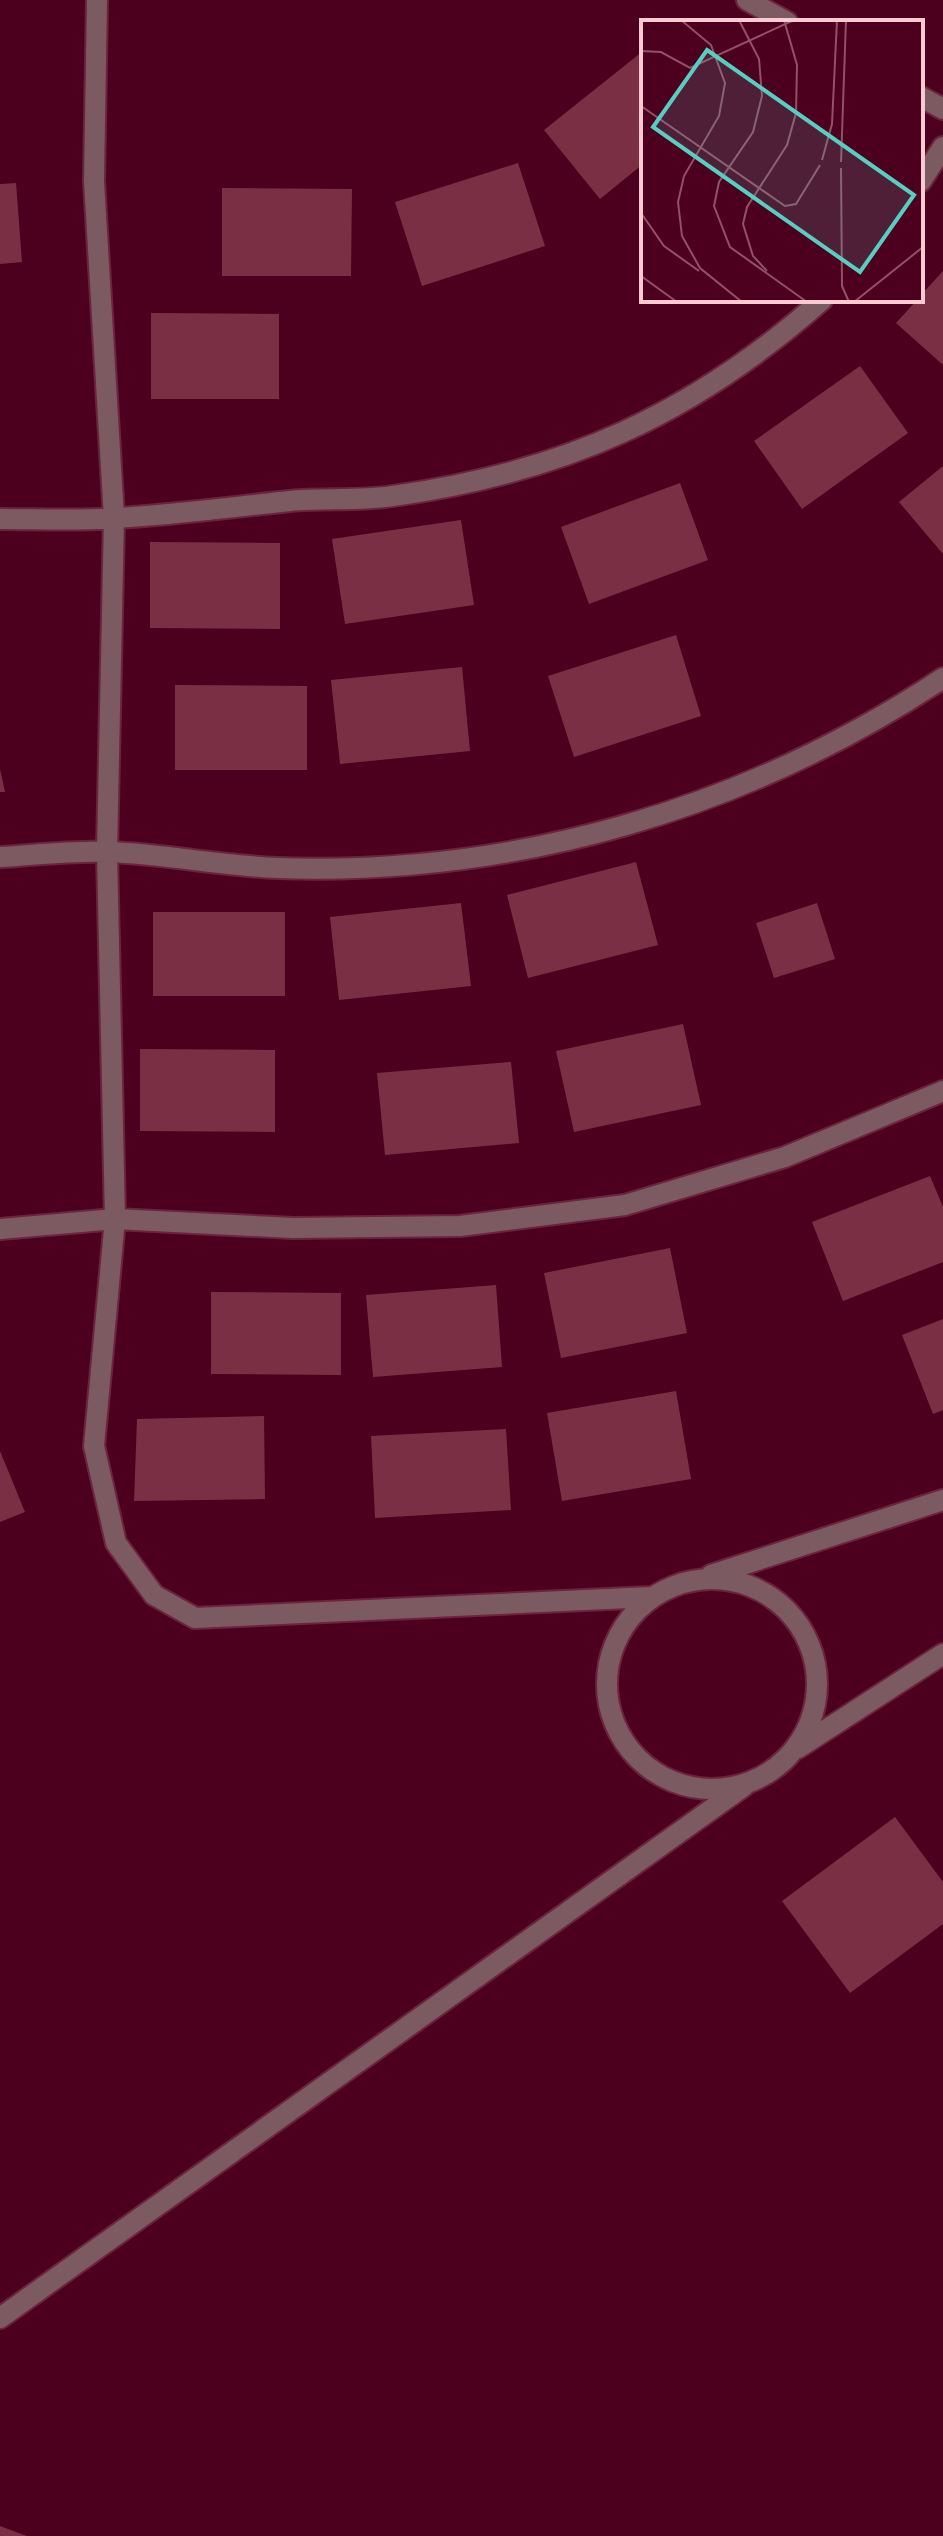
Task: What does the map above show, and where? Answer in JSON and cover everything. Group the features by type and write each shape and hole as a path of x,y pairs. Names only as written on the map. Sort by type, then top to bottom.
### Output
{"street":[{"path":"97,0 94,181 114,518 107,852 115,1219 94,1446 116,1543 154,1595 195,1618 651,1597"},
{"path":"747,0 783,20"},
{"path":"923,98 943,109"},
{"path":"923,178 943,147"},
{"path":"0,519 114,518 305,500 389,497 472,484 553,462 631,430 705,390 774,342 820,302"},
{"path":"0,857 107,852 277,868 403,866 529,850 652,819 770,775 883,718 943,678"},
{"path":"0,1229 115,1219 293,1228 460,1226 625,1205 785,1157 943,1091"},
{"path":"744,1786 711,1790 678,1785 649,1769 625,1745 616,1725 606,1682 612,1649 627,1620 651,1597 673,1585 943,1500"},
{"path":"697,1579 732,1580 766,1592 793,1615 811,1646 819,1681 814,1716 798,1748"},
{"path":"0,2318 744,1786 774,1771 798,1748 943,1654"}],"building":[{"path":"641,53 641,166 600,199 544,130"},
{"path":"518,163 545,246 422,286 395,202"},
{"path":"16,183 22,262 0,264 0,184"},
{"path":"222,188 352,189 351,276 222,276"},
{"path":"943,271 943,365 896,323 915,302 923,302 923,293"},
{"path":"151,313 279,314 279,399 151,399"},
{"path":"860,366 908,433 802,509 754,441"},
{"path":"943,466 943,554 899,502"},
{"path":"680,483 708,560 589,604 561,527"},
{"path":"461,520 474,605 345,624 332,539"},
{"path":"150,542 280,543 280,629 150,628"},
{"path":"676,635 701,716 574,757 548,676"},
{"path":"462,667 470,751 340,764 331,680"},
{"path":"175,685 307,686 307,770 175,770"},
{"path":"0,769 5,792 0,792"},
{"path":"636,862 658,945 528,978 507,895"},
{"path":"461,903 471,986 339,1000 330,917"},
{"path":"817,903 835,959 774,978 756,923"},
{"path":"153,912 285,912 285,996 153,996"},
{"path":"683,1024 701,1105 574,1132 556,1051"},
{"path":"140,1049 275,1050 275,1132 140,1131"},
{"path":"511,1062 519,1143 385,1155 377,1073"},
{"path":"930,1176 943,1207 943,1262 843,1301 812,1222"},
{"path":"670,1248 687,1333 561,1358 544,1273"},
{"path":"496,1285 502,1367 373,1377 366,1295"},
{"path":"211,1292 341,1293 341,1375 211,1374"},
{"path":"943,1319 943,1410 933,1414 902,1335"},
{"path":"676,1391 691,1479 562,1501 547,1413"},
{"path":"264,1416 265,1499 134,1501 137,1419"},
{"path":"506,1429 511,1510 375,1518 371,1436"},
{"path":"0,1451 25,1512 0,1522"},
{"path":"895,1817 943,1882 943,1924 850,1993 782,1901"},
{"path":"0,2526 27,2536 0,2536"}]}
